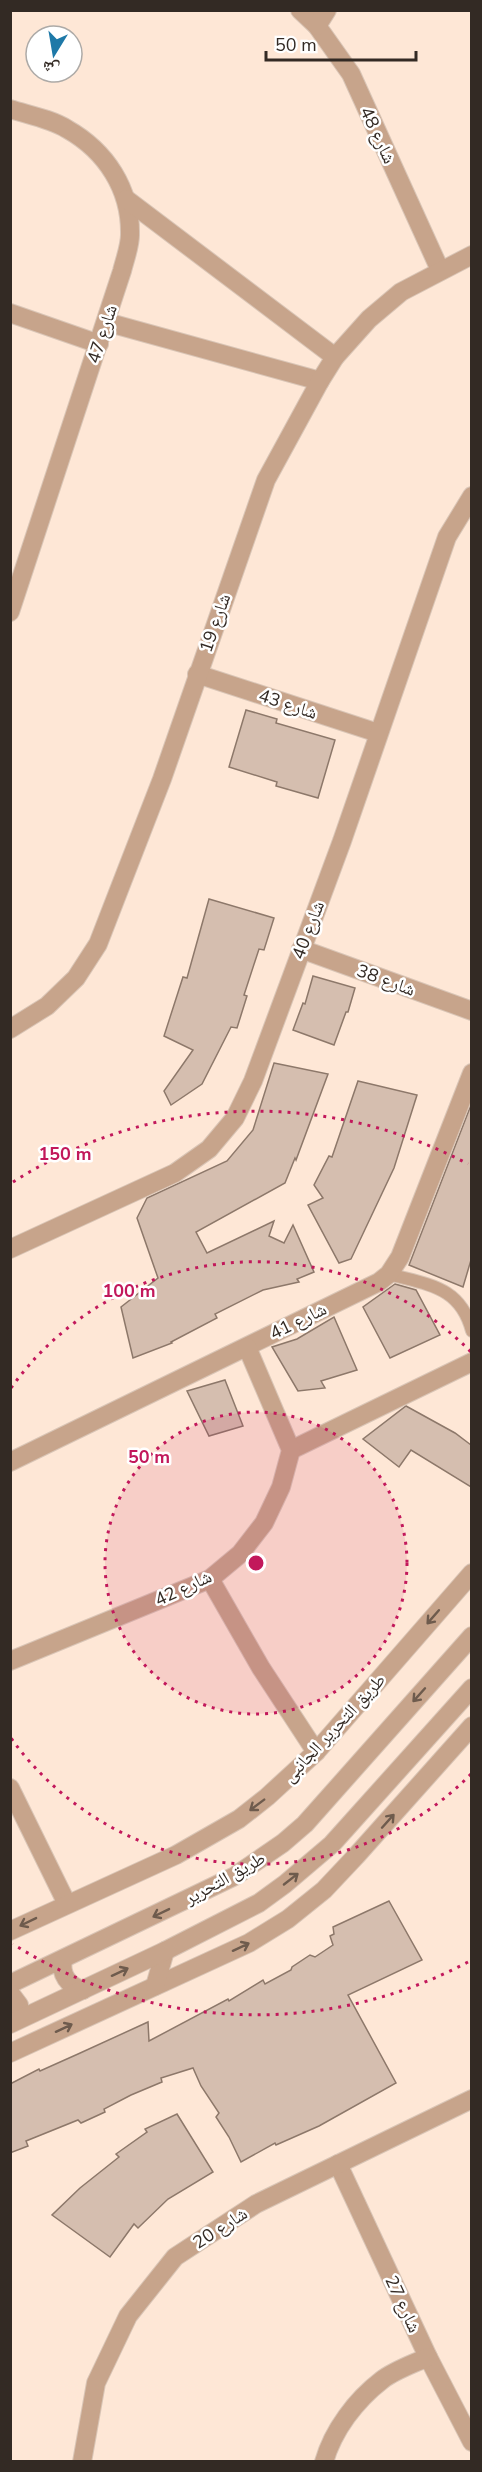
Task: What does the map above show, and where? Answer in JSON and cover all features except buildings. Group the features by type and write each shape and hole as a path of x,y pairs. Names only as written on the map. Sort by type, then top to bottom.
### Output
{"street":[{"name":"شارع 48","path":"300,10 317,26 351,74 440,270"},
{"path":"317,26 327,10"},
{"name":"شارع 47","path":"10,109 66,128 92,146 113,170 126,199 130,236 122,271 99,344 10,612"},
{"path":"126,199 335,357"},
{"name":"شارع 19","path":"10,1029 48,1006 76,978 98,944 162,779 266,480 320,381 335,357 369,319 401,292 471,255"},
{"path":"10,313 99,344"},
{"path":"106,322 320,381"},
{"name":"شارع 40","path":"10,1249 175,1173 209,1149 235,1118 253,1081 342,841 447,537 471,496"},
{"name":"شارع 43","path":"197,674 378,733"},
{"name":"شارع 38","path":"301,949 471,1011"},
{"name":"شارع 41","path":"10,1462 379,1282 389,1274 400,1257 471,1073"},
{"path":"247,1347 291,1449 471,1362"},
{"name":"شارع 42","path":"10,1661 210,1579 240,1554 264,1523 281,1487 291,1449"},
{"name":"طريق التحرير الجانبى","path":"10,1931 176,1855 208,1838 267,1797 316,1752 471,1573"},
{"path":"210,1579 261,1668 316,1752"},
{"name":"طريق التحرير","path":"10,1984 236,1876 283,1843 305,1824 471,1636"},
{"name":"طريق التحرير","path":"10,2023 165,1951 259,1903 332,1844 471,1688"},
{"path":"10,2053 249,1943 288,1919 324,1890 471,1726"},
{"path":"10,1788 66,1904"},
{"path":"155,1986 165,1951"},
{"path":"63,1960 62,1966 66,1980 83,1990"},
{"path":"10,1994 19,2006 16,2019 10,2023"},
{"name":"شارع 20","path":"82,2462 96,2383 128,2316 175,2257 256,2204 471,2099"},
{"name":"شارع 27","path":"338,2164 428,2357 471,2442"},
{"path":"324,2462 328,2448 351,2410 383,2379 428,2357"}],"lane":[{"path":"389,1274 444,1289 459,1304 469,1321 471,1331"}]}
